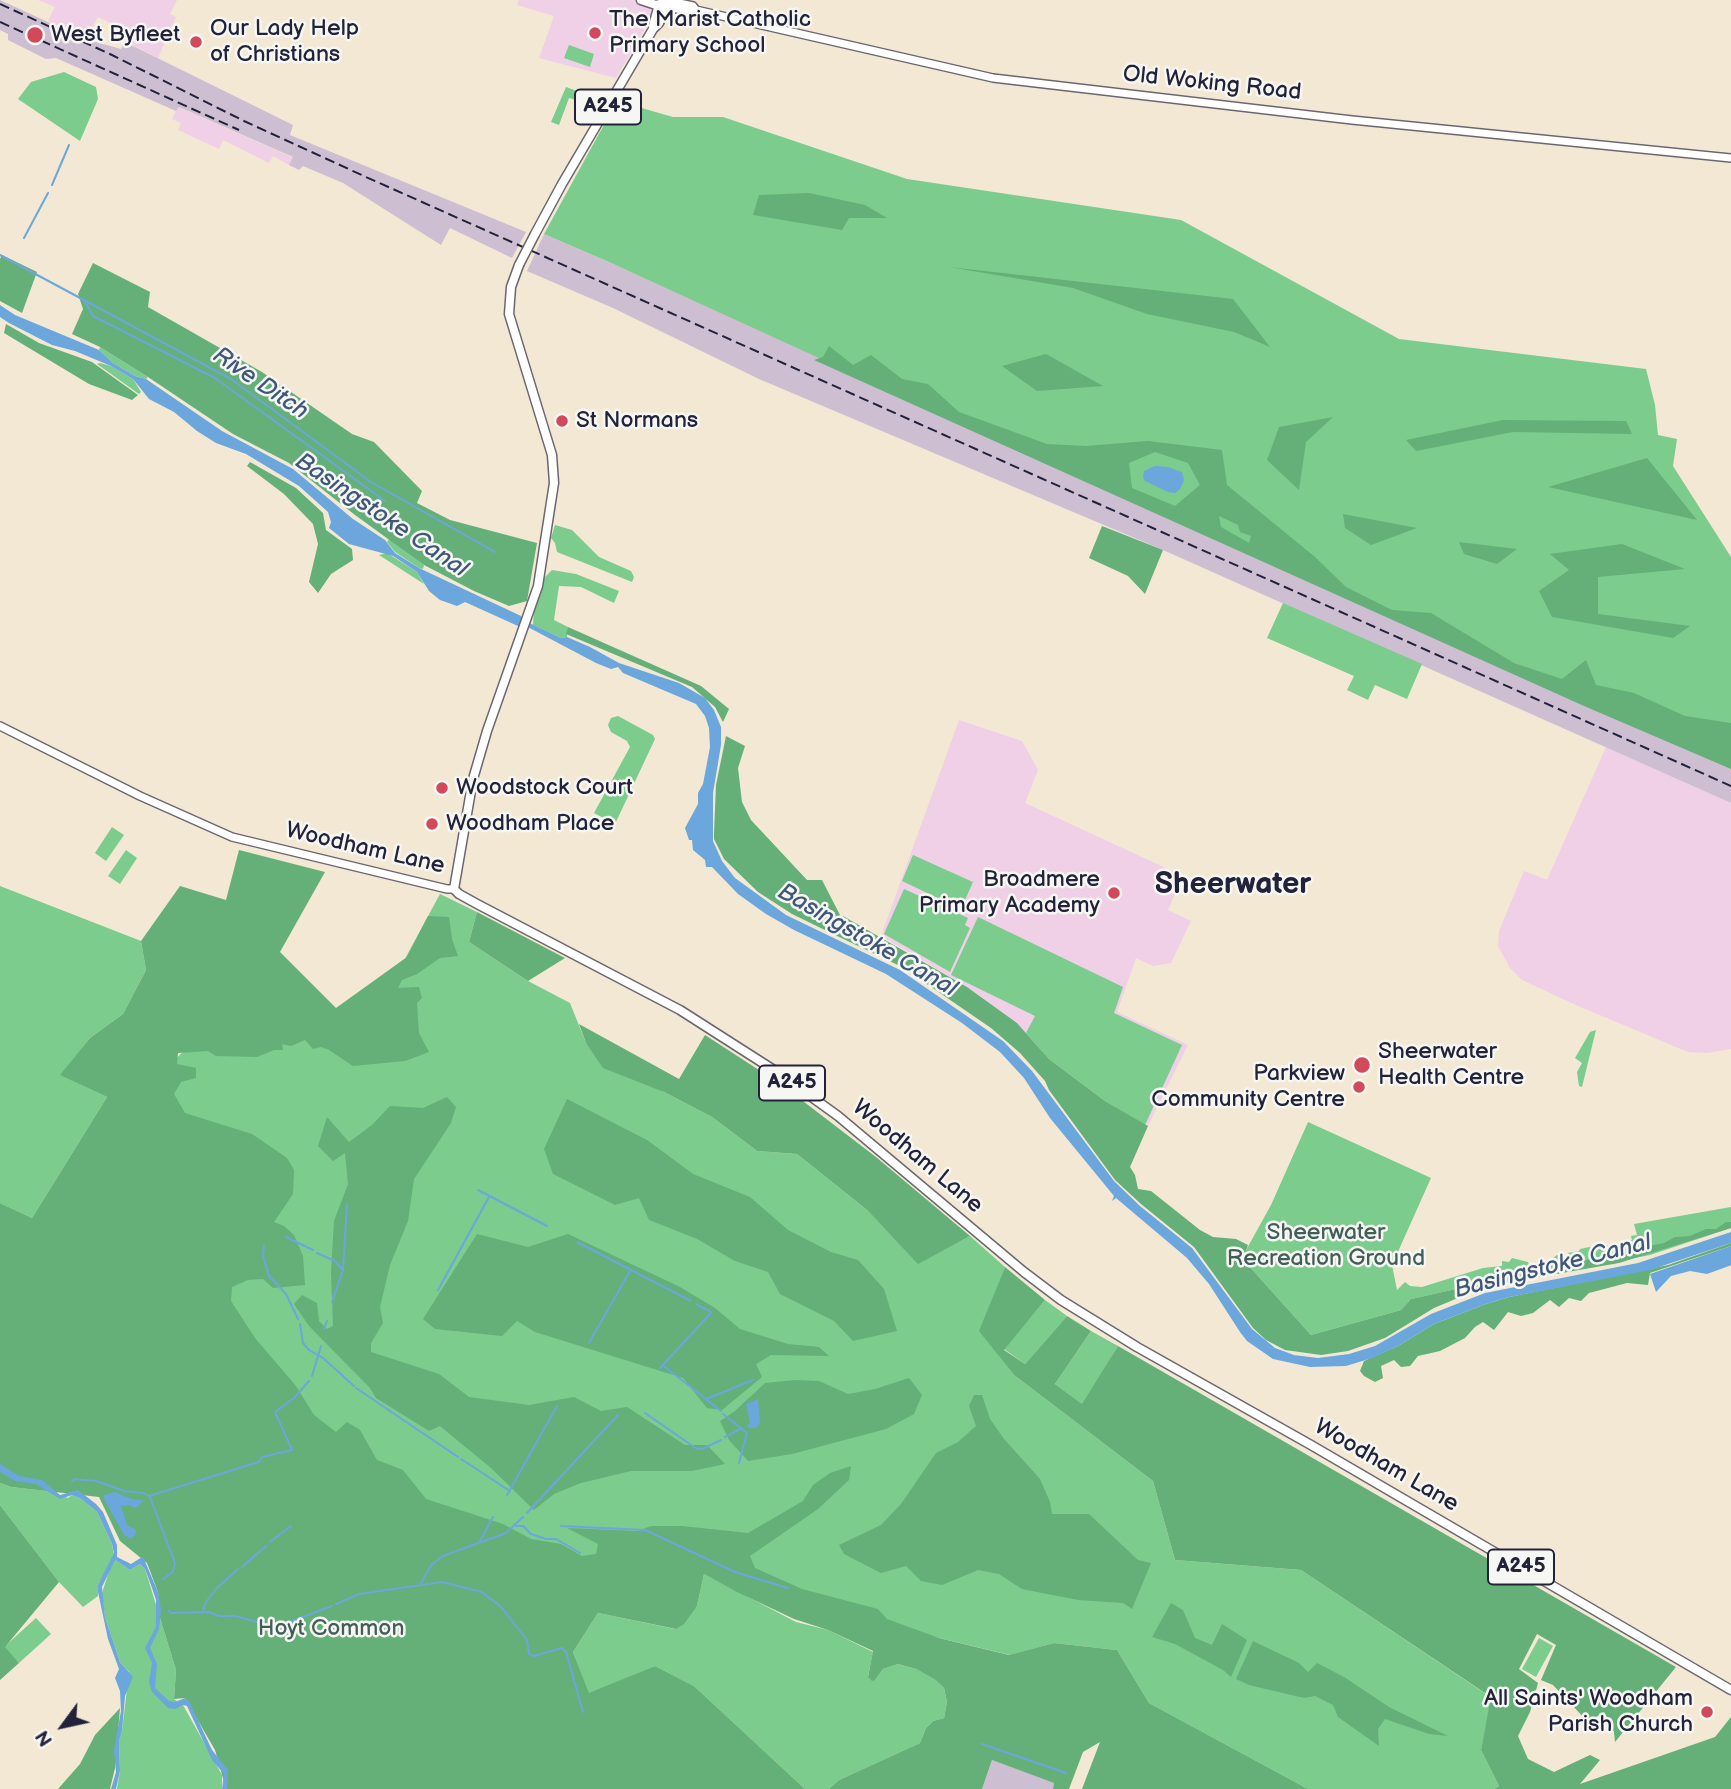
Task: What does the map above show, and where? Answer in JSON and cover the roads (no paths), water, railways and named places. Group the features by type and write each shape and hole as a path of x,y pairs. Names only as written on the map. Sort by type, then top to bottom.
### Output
{"main road":[{"name":"Old Woking Road","path":"641,0 656,5 662,2 670,8 691,11 696,9 993,78 1353,120 1731,158"},
{"name":"A245","path":"454,889 473,779 486,731 538,586 554,475 552,455 509,314 510,287 562,184 663,14 662,2"},
{"name":"Woodham Lane","path":"0,726 128,790 232,837 447,890 454,889 469,900 680,1010 777,1072 838,1116 1014,1264 1061,1300 1731,1690"}],"water":[{"name":"Basingstoke Canal","path":"0,305 15,315 99,350 113,363 146,379 222,431 293,469 353,519 385,540 395,553 419,568 561,638 567,637 619,663 679,683 705,698 721,727 721,745 713,793 713,841 722,861 735,878 786,915 900,970 1003,1041 1032,1071 1114,1181 1192,1248 1252,1329 1275,1348 1294,1355 1318,1358 1349,1354 1375,1346 1431,1314 1485,1293 1638,1263 1731,1232 1731,1243 1650,1270 1509,1297 1483,1305 1434,1324 1372,1358 1346,1366 1310,1367 1273,1359 1247,1341 1209,1284 1187,1258 1116,1198 1112,1201 1114,1196 1050,1118 1024,1078 1000,1052 962,1023 886,974 766,914 738,894 712,867 706,867 705,860 693,850 692,840 689,840 685,828 698,804 698,793 703,784 710,747 709,728 705,716 696,704 623,673 618,667 611,669 596,663 524,625 518,626 465,602 457,606 440,600 429,591 417,572 393,556 349,544 329,528 331,522 328,512 299,486 246,454 216,443 197,431 174,412 149,399 133,379 111,366 52,345 9,323 0,317"},
{"path":"1155,466 1182,472 1184,480 1180,489 1175,493 1168,492 1145,481 1144,471"},
{"path":"1731,1246 1731,1265 1707,1274 1690,1271 1671,1276 1656,1292 1650,1274"},
{"path":"758,1399 760,1424 750,1428 746,1426 750,1423 746,1404"},
{"path":"0,1464 19,1476 42,1480 60,1495 78,1490 103,1512 117,1545 117,1557 131,1564 142,1557 144,1559 158,1592 161,1609 159,1629 150,1648 157,1664 155,1688 169,1701 185,1698 189,1701 212,1750 228,1770 227,1789 222,1789 224,1774 212,1760 187,1706 168,1708 152,1692 149,1682 152,1663 145,1648 156,1627 156,1600 145,1569 140,1564 130,1570 115,1560 102,1587 105,1617 120,1662 133,1677 125,1696 119,1742 120,1771 116,1789 111,1789 116,1772 114,1750 121,1711 120,1691 115,1678 119,1669 108,1639 98,1585 114,1553 112,1544 97,1512 81,1499 72,1495 60,1499 36,1484 15,1481 0,1472"},
{"path":"115,1492 143,1500 138,1507 121,1506 127,1525 136,1530 131,1539 124,1535 103,1497"}],"waterway":[{"path":"52,185 69,145"},
{"path":"24,238 48,193"},
{"name":"Rive Ditch","path":"0,255 231,379 371,482 495,552"},
{"path":"85,302 93,316 215,378 385,501"},
{"path":"478,1190 547,1226"},
{"path":"438,1290 489,1197"},
{"path":"332,1302 343,1270 347,1204"},
{"path":"286,1237 313,1250"},
{"path":"577,1242 691,1301"},
{"path":"264,1246 263,1256 269,1276 286,1294 298,1319"},
{"path":"317,1253 335,1261 342,1269"},
{"path":"589,1343 630,1271"},
{"path":"696,1304 711,1312"},
{"path":"660,1368 711,1313"},
{"path":"324,1329 327,1321"},
{"path":"300,1324 303,1343 309,1350 323,1358 354,1386"},
{"path":"312,1376 321,1346"},
{"path":"664,1366 721,1411"},
{"path":"706,1399 753,1380"},
{"path":"72,1482 74,1479 96,1481 149,1496 259,1462 262,1457 292,1450 275,1412 295,1397 309,1381"},
{"path":"356,1388 458,1457"},
{"path":"507,1495 557,1406"},
{"path":"645,1413 697,1449 721,1440"},
{"path":"723,1414 747,1433 739,1463"},
{"path":"527,1513 618,1415"},
{"path":"725,1437 742,1428"},
{"path":"461,1459 510,1491"},
{"path":"150,1497 175,1563 173,1572 163,1579"},
{"path":"480,1541 493,1517"},
{"path":"421,1583 432,1564 443,1556 506,1533 523,1517"},
{"path":"270,1542 291,1526"},
{"path":"516,1526 523,1526 531,1534 546,1539 556,1539 580,1553"},
{"path":"561,1526 645,1530 735,1572 788,1588"},
{"path":"242,1567 266,1546"},
{"path":"203,1611 206,1602 217,1588 238,1569"},
{"path":"336,1604 359,1594 442,1582 482,1592 501,1607 527,1640 529,1654 534,1656 562,1648 566,1652 583,1712"},
{"path":"169,1611 209,1612 276,1627 332,1606"},
{"path":"982,1744 1066,1773"}],"railway":[{"path":"0,4 366,177 1731,786"},
{"path":"0,22 239,130"}],"place":[{"name":"The Marist Catholic Primary School","path":"595,33"},
{"name":"West Byfleet","path":"35,35"},
{"name":"Our Lady Help of Christians","path":"196,42"},
{"name":"St Normans","path":"562,421"},
{"name":"Woodstock Court","path":"442,788"},
{"name":"Woodham Place","path":"432,824"},
{"name":"Broadmere Primary Academy","path":"1114,893"},
{"name":"Sheerwater Health Centre","path":"1362,1065"},
{"name":"Parkview Community Centre","path":"1359,1087"},
{"name":"All Saints' Woodham Parish Church","path":"1707,1712"}],"district":[{"name":"Sheerwater","path":"1233,885"}],"park label":[{"name":"Sheerwater Recreation Ground","path":"1326,1246"},
{"name":"Hoyt Common","path":"331,1629"}]}
